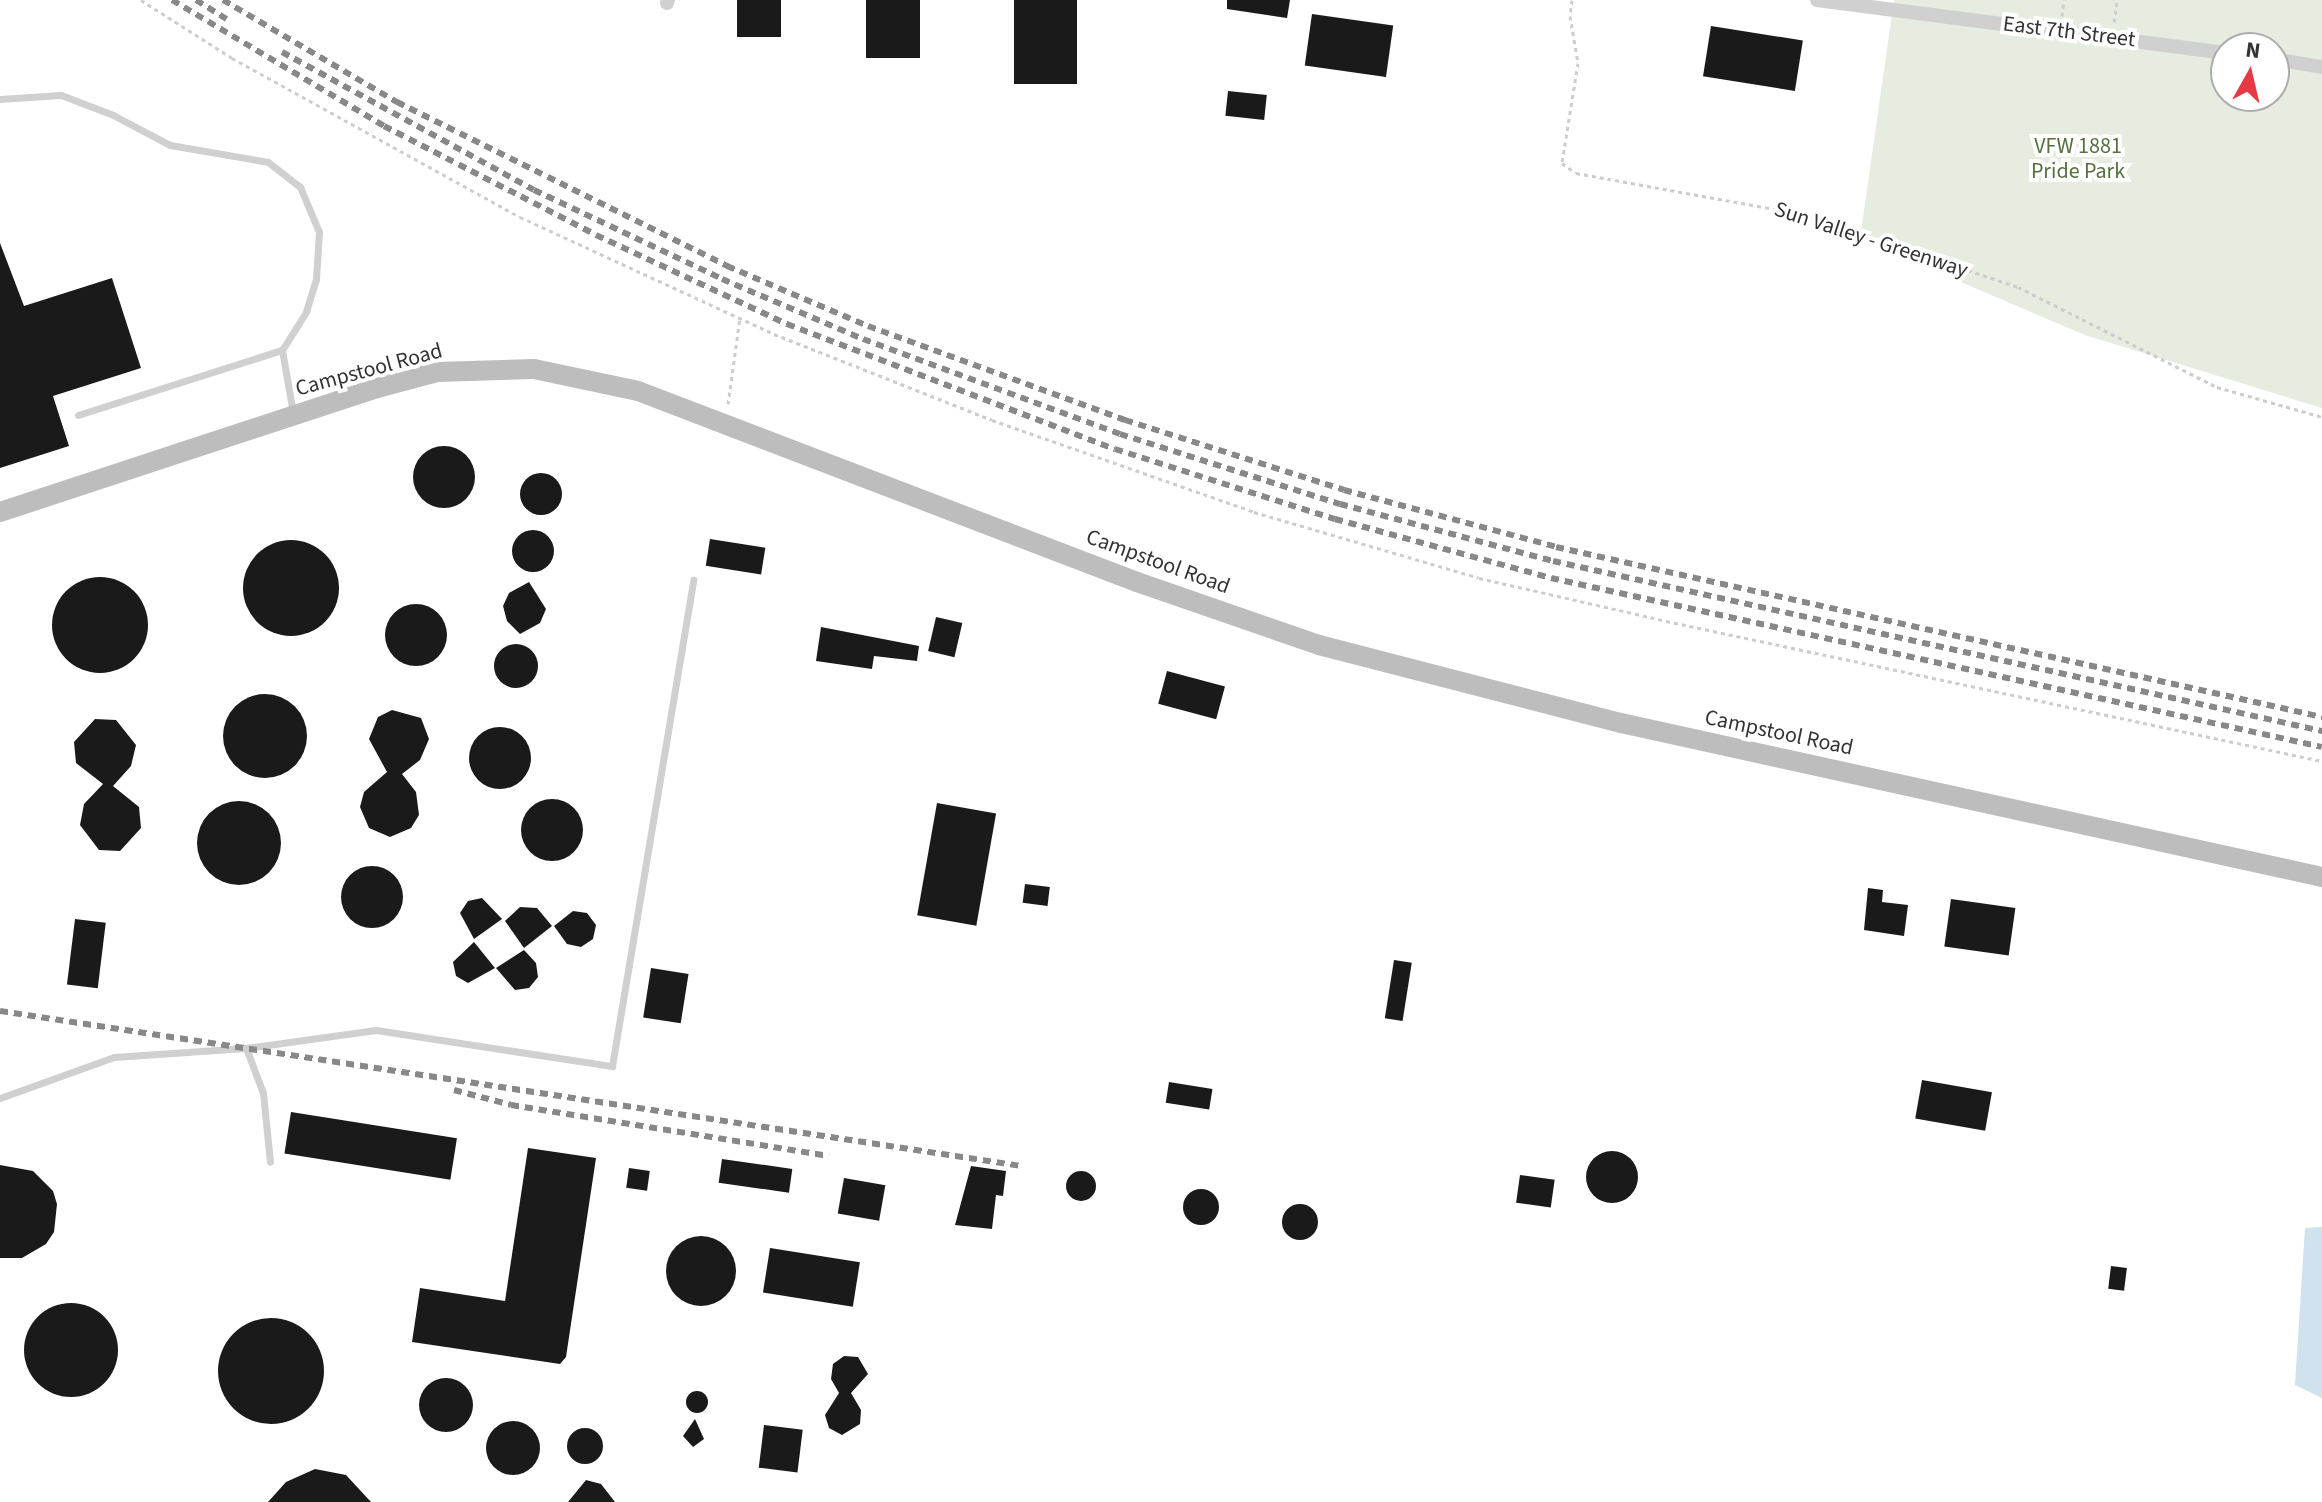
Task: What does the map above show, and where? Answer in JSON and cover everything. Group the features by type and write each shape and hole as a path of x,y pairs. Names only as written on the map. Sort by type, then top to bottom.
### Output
{"main road":[{"name":"Campstool Road","path":"0,512 293,415 437,372 534,369 638,391 1137,582 1333,649 1621,723 2322,877"}],"street":[{"name":"East 7th Street","path":"1817,0 2210,51"},
{"path":"2290,62 2322,67"}],"lane":[{"path":"0,99 61,95 113,115 170,145 268,162 300,187 319,232 316,279 306,312 282,350 78,415"},
{"path":"282,350 293,415"},
{"path":"0,1098 114,1057 246,1048 376,1030 612,1066 693,580"},
{"path":"246,1048 263,1093 270,1162"}],"path":[{"path":"141,0 232,58 520,217 740,318 992,420 1254,512 1479,578 2322,761"},
{"name":"Sun Valley - Greenway","path":"1572,0 1570,16 1578,63 1562,163 1576,173 1801,214 2018,287 2217,387 2322,417"},
{"path":"2112,38 2117,0"},
{"path":"725,424 740,318"}],"green space":[{"name":"VFW 1881 Pride Park","path":"1894,0 2322,0 2322,408 2085,335 1860,239"}],"water":[{"path":"2322,1227 2322,1398 2295,1385 2305,1228"}],"building":[{"path":"737,0 781,0 781,37 737,37"},
{"path":"866,0 920,0 920,58 866,58"},
{"path":"1014,0 1077,0 1077,84 1014,84"},
{"path":"1227,0 1290,0 1287,18 1227,9"},
{"path":"1312,14 1393,25 1386,77 1305,65"},
{"path":"1711,26 1803,41 1795,91 1703,76"},
{"path":"1228,91 1267,95 1264,120 1225,116"},
{"path":"0,243 24,306 112,278 141,368 53,396 69,446 0,468"},
{"path":"438,446 450,446 466,455 473,465 473,489 466,499 450,508 438,508 418,494 413,483 413,471 427,451"},
{"path":"541,473 556,479 562,494 556,509 541,515 526,509 520,494 526,479"},
{"path":"533,530 548,536 554,551 548,566 533,572 518,566 512,551 518,536"},
{"path":"710,539 765,548 761,574 706,566"},
{"path":"282,540 300,540 318,548 331,561 339,579 336,607 318,628 300,636 282,636 264,628 251,615 243,597 243,579 251,561 264,548"},
{"path":"91,577 109,577 127,585 140,598 148,616 145,644 127,665 109,673 91,673 73,665 60,652 52,634 52,616 60,598 73,585"},
{"path":"529,582 546,609 540,623 520,634 507,621 503,606 509,593"},
{"path":"410,604 422,604 438,613 445,623 445,647 438,657 422,666 410,666 390,652 385,641 385,629 399,609"},
{"path":"936,617 962,623 954,657 928,651"},
{"path":"821,627 919,646 917,661 874,656 872,669 816,661"},
{"path":"516,644 532,650 538,666 532,682 516,688 500,682 494,666 500,650"},
{"path":"1167,671 1225,687 1216,719 1158,704"},
{"path":"265,694 281,697 295,706 304,720 307,736 304,752 295,766 281,775 265,778 249,775 235,766 226,752 223,736 226,720 235,706 249,697"},
{"path":"392,710 421,718 429,739 420,760 402,774 416,792 419,815 411,828 390,837 369,828 360,807 364,792 387,772 369,739 378,717"},
{"path":"95,719 116,720 136,745 131,766 113,786 139,807 141,828 120,851 99,850 80,825 84,804 103,784 76,763 74,742"},
{"path":"500,727 512,729 522,736 529,746 529,770 522,780 512,787 500,789 488,787 478,780 471,770 469,758 471,746 478,736 488,729"},
{"path":"552,799 564,801 574,808 581,818 581,842 574,852 564,859 552,861 540,859 530,852 523,842 521,830 523,818 530,808 540,801"},
{"path":"239,801 255,804 269,813 278,827 281,843 278,859 269,873 255,882 239,885 223,882 209,873 200,859 197,843 200,827 209,813 223,804"},
{"path":"937,803 996,813 976,926 917,915"},
{"path":"372,866 384,868 394,875 401,885 401,909 394,919 384,926 372,928 360,926 350,919 343,909 341,897 343,885 350,875 360,868"},
{"path":"1025,884 1050,887 1047,906 1023,903"},
{"path":"1868,888 1883,890 1882,902 1908,905 1904,936 1864,930"},
{"path":"482,898 502,919 474,939 460,913 468,901"},
{"path":"1951,899 2015,908 2009,956 1944,947"},
{"path":"520,907 537,908 552,926 524,948 505,921"},
{"path":"573,911 587,913 596,925 593,939 581,947 567,944 554,926"},
{"path":"75,919 106,923 98,988 67,985"},
{"path":"474,942 495,968 468,983 456,976 453,962"},
{"path":"524,950 536,963 538,977 529,988 515,990 496,968"},
{"path":"1394,960 1412,963 1403,1021 1385,1018"},
{"path":"651,968 689,974 681,1023 643,1017"},
{"path":"1922,1080 1992,1092 1985,1131 1915,1118"},
{"path":"1169,1082 1212,1089 1209,1110 1166,1103"},
{"path":"291,1112 457,1138 450,1180 284,1153"},
{"path":"528,1148 596,1158 566,1357 560,1364 412,1342 420,1288 505,1301"},
{"path":"1612,1151 1630,1159 1638,1177 1630,1195 1612,1203 1594,1195 1586,1177 1594,1159"},
{"path":"722,1159 792,1169 789,1193 719,1183"},
{"path":"0,1165 33,1171 53,1191 57,1204 54,1232 46,1244 22,1258 0,1258"},
{"path":"971,1166 1006,1171 1003,1196 996,1195 992,1229 955,1225"},
{"path":"629,1168 650,1171 647,1191 626,1188"},
{"path":"1081,1171 1087,1172 1095,1180 1095,1192 1087,1200 1081,1201 1075,1200 1067,1192 1066,1186 1067,1180 1075,1172"},
{"path":"1520,1175 1555,1180 1551,1208 1516,1203"},
{"path":"844,1178 885,1185 879,1221 838,1213"},
{"path":"1201,1189 1214,1194 1219,1207 1214,1220 1201,1225 1188,1220 1183,1207 1188,1194"},
{"path":"1300,1204 1313,1209 1318,1222 1313,1235 1300,1240 1287,1235 1282,1222 1287,1209"},
{"path":"701,1236 726,1246 736,1271 726,1296 701,1306 676,1296 666,1271 676,1246"},
{"path":"770,1248 860,1262 853,1307 763,1292"},
{"path":"2111,1266 2127,1268 2124,1291 2108,1289"},
{"path":"71,1303 89,1306 104,1317 115,1332 118,1350 115,1368 104,1383 89,1394 71,1397 53,1394 38,1383 27,1368 24,1350 27,1332 38,1317 53,1306"},
{"path":"271,1318 291,1322 309,1333 320,1351 324,1371 320,1391 309,1409 291,1420 271,1424 251,1420 233,1409 222,1391 218,1371 222,1351 233,1333 251,1322"},
{"path":"844,1356 858,1357 868,1374 851,1393 861,1410 860,1424 842,1435 829,1428 825,1415 839,1393 831,1379 833,1364"},
{"path":"446,1378 465,1386 473,1405 465,1424 446,1432 427,1424 419,1405 427,1386"},
{"path":"697,1391 705,1394 708,1402 705,1410 697,1413 689,1410 686,1402 689,1394"},
{"path":"695,1419 704,1439 693,1447 683,1436"},
{"path":"513,1421 532,1429 540,1448 532,1467 513,1475 494,1467 486,1448 494,1429"},
{"path":"764,1425 803,1430 797,1472 759,1468"},
{"path":"585,1428 598,1433 603,1446 598,1459 585,1464 572,1459 567,1446 572,1433"},
{"path":"315,1469 346,1475 371,1502 268,1502 286,1482"},
{"path":"586,1480 601,1484 615,1502 568,1502"}],"railway":[{"path":"172,0 384,126 596,235 787,324 1115,449 1335,519 1551,578 2322,747"},
{"path":"196,0 227,19"},
{"path":"223,0 397,102 727,266 868,326 1125,420 1344,490 1556,547 2322,717"},
{"path":"282,52 534,190 722,279 863,339 1120,434 1340,504 1553,561 2322,731"},
{"path":"0,1011 1021,1166"},
{"path":"454,1090 511,1105 829,1156"}]}
